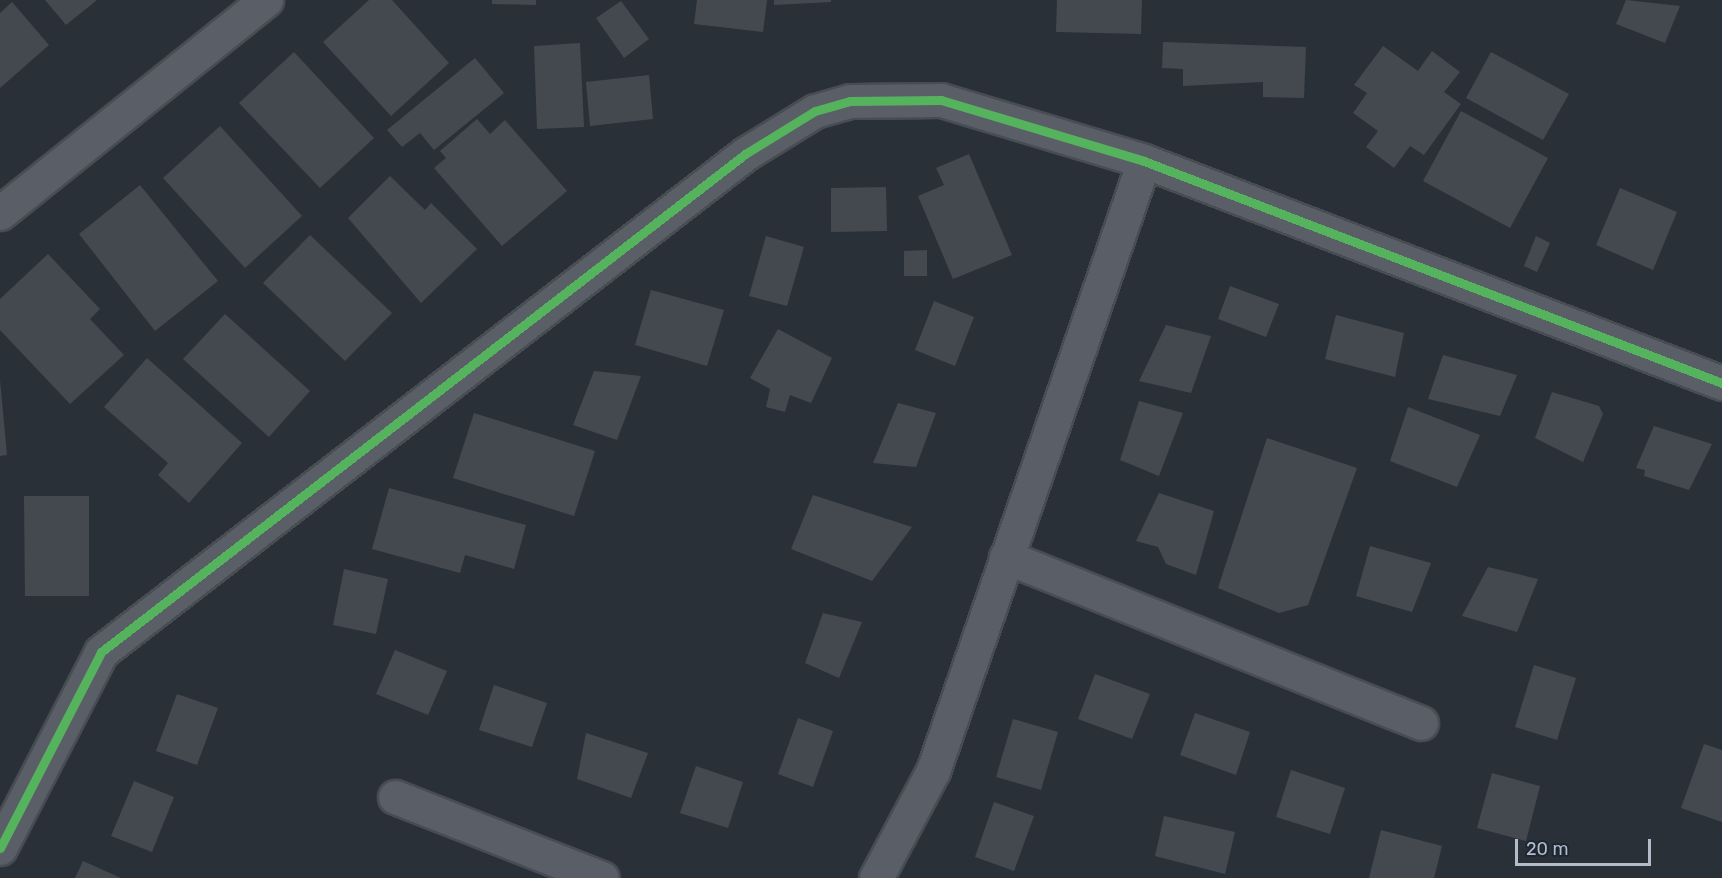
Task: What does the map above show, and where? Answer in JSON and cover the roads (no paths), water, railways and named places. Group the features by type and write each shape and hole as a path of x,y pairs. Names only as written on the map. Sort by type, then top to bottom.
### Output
{"street":[{"path":"0,213 266,0"},
{"path":"0,848 101,652 777,132 815,111 850,101 932,99 1144,161 1722,383"},
{"path":"876,878 933,771 1144,161"},
{"path":"1006,557 1421,723"},
{"path":"394,797 602,878"}]}
